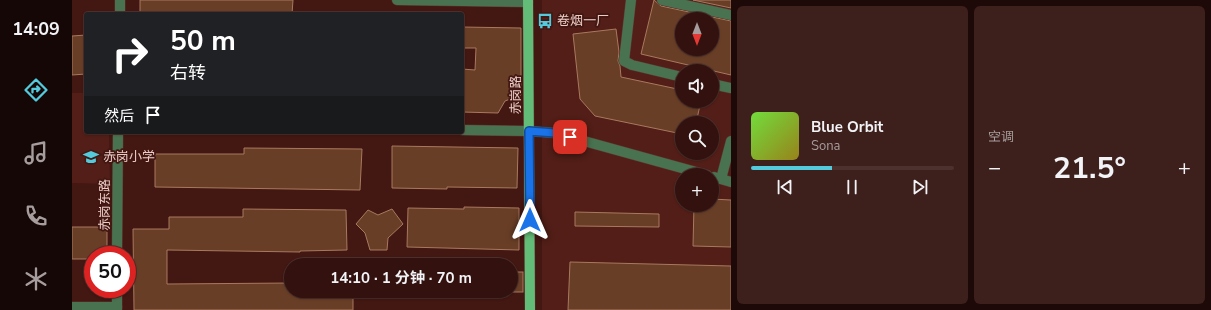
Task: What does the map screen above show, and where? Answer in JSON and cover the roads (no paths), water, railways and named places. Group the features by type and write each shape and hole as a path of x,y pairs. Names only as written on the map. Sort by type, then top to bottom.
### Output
{"main road":[{"name":"赤岗路","path":"528,1 530,310"}],"street":[{"path":"120,0 120,12"},
{"path":"397,0 528,1"},
{"path":"631,0 624,61 632,65 675,75"},
{"path":"662,0 731,15"},
{"path":"719,85 731,88"},
{"path":"464,130 555,133 682,168"},
{"name":"赤岗东路","path":"117,246 118,134"},
{"path":"719,170 731,141"},
{"path":"719,178 731,182"},
{"path":"72,307 117,309 117,298"}],"place":[{"name":"卷烟一厂","path":"545,21"},
{"name":"赤岗小学","path":"91,157"}]}
